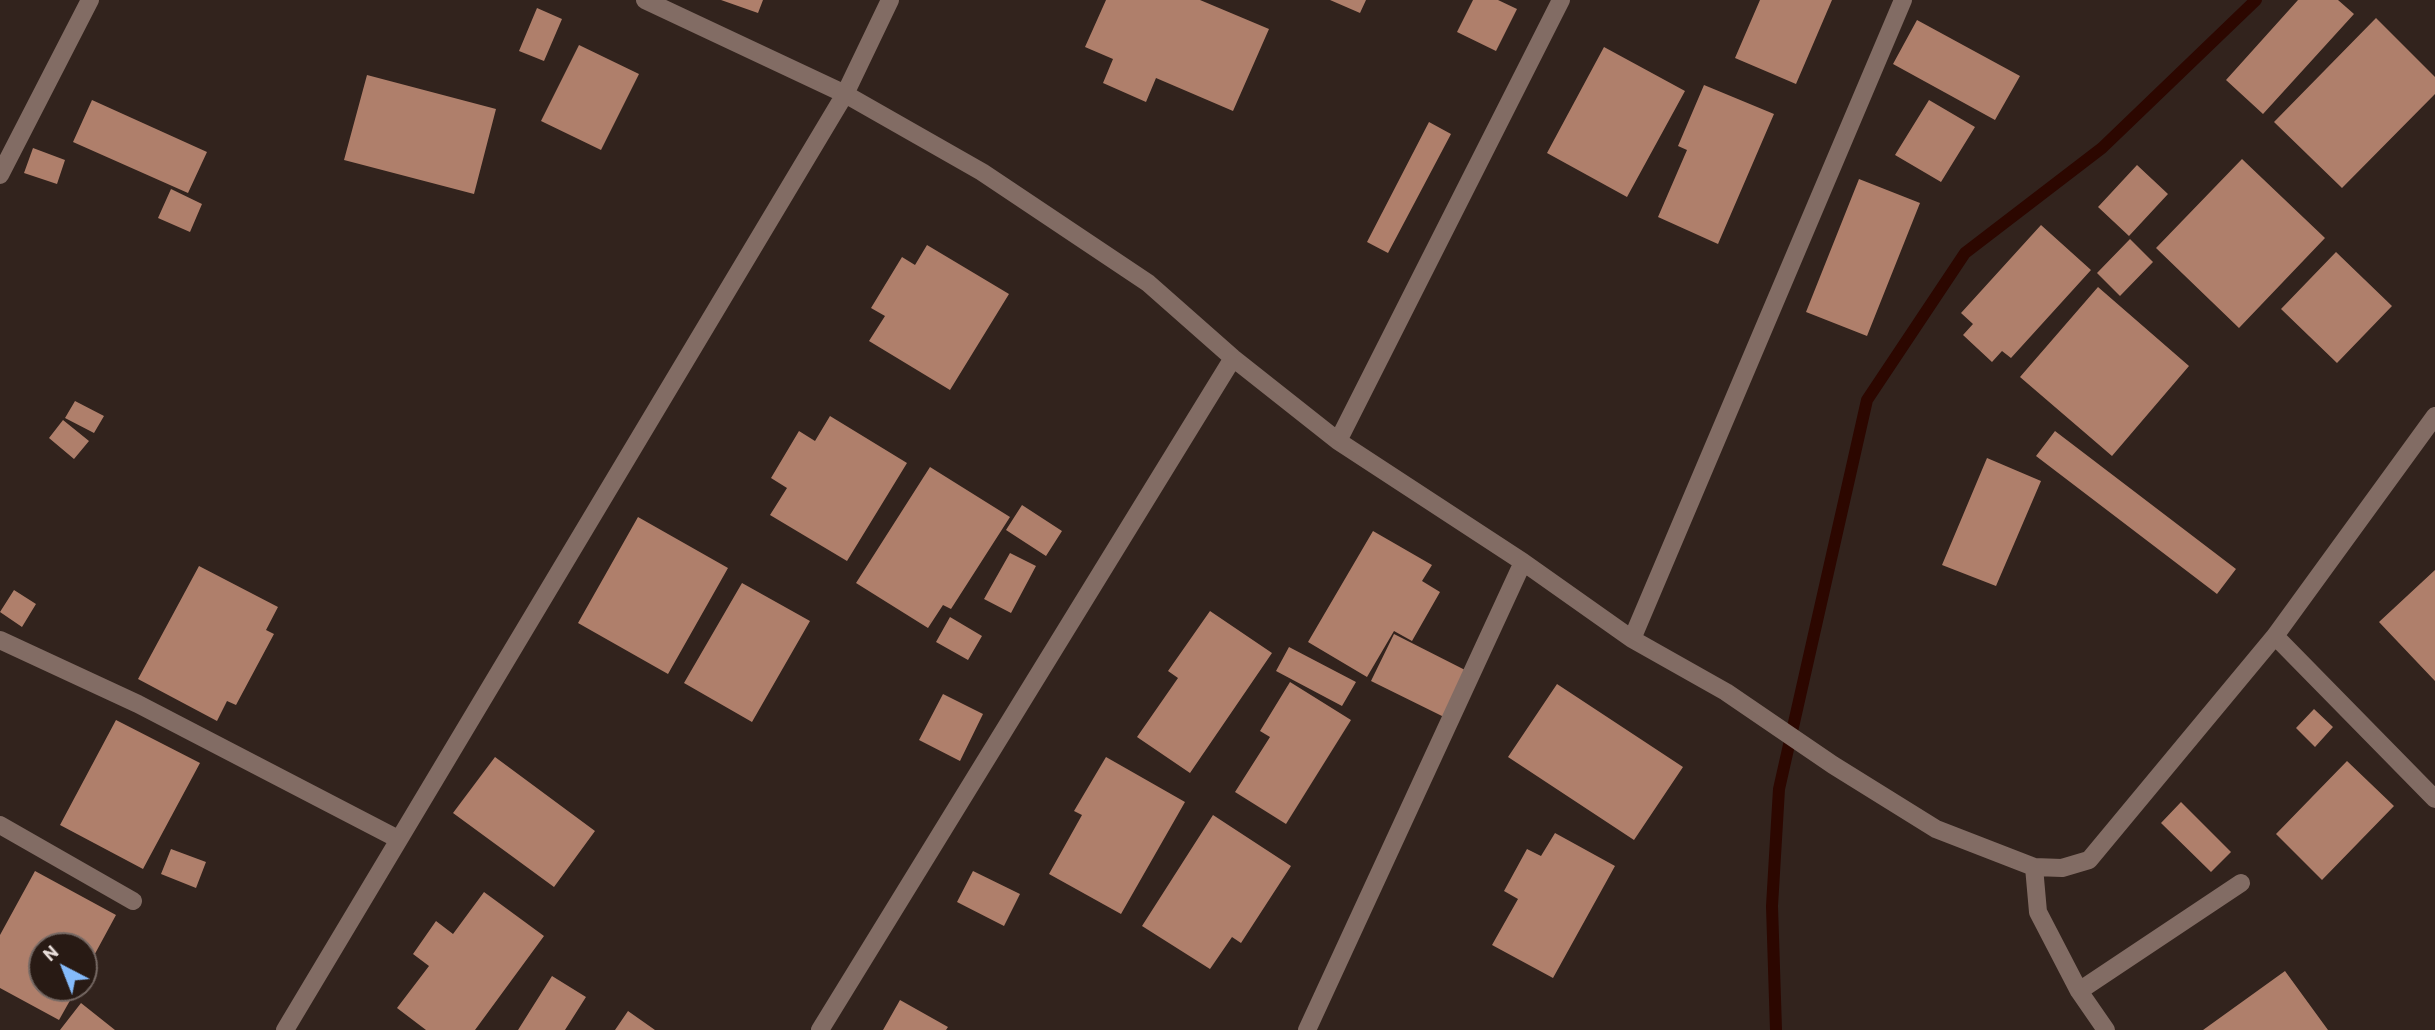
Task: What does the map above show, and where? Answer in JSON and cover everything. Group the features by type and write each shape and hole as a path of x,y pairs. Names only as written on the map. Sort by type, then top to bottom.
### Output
{"street":[{"path":"0,175 90,0"},
{"path":"645,0 845,94 982,172 1136,276 1233,358 1338,441 1523,562 1632,639 1726,692 1833,765 1936,829 2034,867 2063,868 2089,860 2275,636 2435,416"},
{"path":"285,1030 845,94 890,0"},
{"path":"1338,441 1562,0"},
{"path":"1632,639 1903,0"},
{"path":"820,1030 1233,358"},
{"path":"1307,1030 1523,562"},
{"path":"2275,636 2435,799"},
{"path":"0,640 138,704 398,839"},
{"path":"0,825 133,901"},
{"path":"2034,867 2038,912 2079,991 2106,1030"},
{"path":"2079,991 2241,883"}],"building":[{"path":"721,0 763,0 758,13"},
{"path":"1106,0 1200,0 1269,29 1233,111 1156,78 1146,102 1103,83 1113,59 1085,47"},
{"path":"1330,0 1366,0 1360,13"},
{"path":"1473,0 1498,0 1517,9 1496,51 1457,32"},
{"path":"1760,0 1832,0 1796,84 1735,58"},
{"path":"2298,0 2338,0 2354,14 2263,114 2226,80"},
{"path":"537,8 562,19 544,61 519,51"},
{"path":"2376,18 2435,77 2435,94 2342,188 2274,122"},
{"path":"1917,20 2020,76 1995,120 1893,64"},
{"path":"579,45 639,74 601,150 541,121"},
{"path":"1604,47 1685,91 1627,197 1547,153"},
{"path":"367,75 496,109 474,194 344,160"},
{"path":"1704,85 1774,114 1718,244 1658,217 1687,150 1678,146"},
{"path":"92,100 207,152 188,193 73,142"},
{"path":"1929,100 1975,127 1941,182 1895,155"},
{"path":"1429,122 1451,134 1388,253 1367,242"},
{"path":"33,148 65,160 57,184 24,173"},
{"path":"2242,159 2325,238 2239,328 2156,248"},
{"path":"2137,165 2168,194 2129,236 2098,207"},
{"path":"1859,179 1920,203 1867,336 1806,312"},
{"path":"171,189 202,204 190,232 158,218"},
{"path":"2041,225 2091,270 2011,358 2002,351 1992,362 1963,335 1973,324 1961,313"},
{"path":"2130,239 2153,262 2120,296 2097,273"},
{"path":"927,245 1009,294 950,390 869,341 885,316 871,308 902,257 915,265"},
{"path":"2336,252 2392,306 2337,363 2281,309"},
{"path":"2098,287 2189,366 2112,456 2020,377"},
{"path":"75,401 104,416 94,433 65,418"},
{"path":"830,416 907,463 847,561 770,515 787,488 771,478 799,431 815,441"},
{"path":"63,420 89,441 74,459 49,438"},
{"path":"2055,431 2236,569 2217,594 2036,456"},
{"path":"1987,458 2041,481 1996,586 1942,565"},
{"path":"930,467 1010,517 951,609 943,605 928,628 856,583"},
{"path":"1022,505 1062,531 1046,556 1006,530"},
{"path":"638,517 728,568 668,674 578,623"},
{"path":"1373,531 1432,565 1422,581 1440,592 1412,641 1394,631 1367,677 1308,642"},
{"path":"1010,553 1036,566 1011,613 984,599"},
{"path":"199,566 278,607 266,630 274,634 236,705 227,701 217,721 138,679"},
{"path":"2435,570 2435,681 2379,622"},
{"path":"742,583 810,621 752,722 684,683"},
{"path":"14,590 36,604 22,627 0,612"},
{"path":"1210,611 1272,653 1190,773 1137,737 1178,678 1168,671"},
{"path":"950,617 982,636 968,660 936,642"},
{"path":"1394,634 1467,671 1444,717 1371,681"},
{"path":"1289,647 1356,682 1342,706 1276,671"},
{"path":"1290,682 1351,720 1286,824 1235,792 1270,737 1260,731"},
{"path":"1557,684 1683,767 1634,840 1508,757"},
{"path":"943,694 983,714 960,761 919,740"},
{"path":"2314,709 2333,727 2315,747 2296,728"},
{"path":"116,720 200,763 143,869 60,825"},
{"path":"495,757 595,831 554,887 453,813"},
{"path":"1106,757 1185,802 1121,914 1049,874 1082,815 1074,811"},
{"path":"2347,761 2394,806 2322,880 2276,834"},
{"path":"2181,802 2231,852 2211,872 2161,823"},
{"path":"1213,815 1291,866 1241,943 1232,937 1210,969 1142,926"},
{"path":"1555,833 1615,866 1553,978 1492,945 1518,899 1504,891 1527,849 1541,856"},
{"path":"171,849 206,862 196,888 161,874"},
{"path":"35,871 116,915 98,948 98,932 28,932 28,1002 69,1002 59,1020 0,988 0,935"},
{"path":"973,871 1020,894 1004,926 957,902"},
{"path":"484,892 544,936 475,1030 426,1030 397,1008 429,966 413,954 436,921 453,934"},
{"path":"2285,971 2328,1030 2203,1030"},
{"path":"552,976 586,997 565,1030 518,1030"},
{"path":"900,1000 948,1027 946,1030 883,1030"},
{"path":"81,1003 115,1030 60,1030"},
{"path":"628,1011 655,1030 615,1030"}],"waterway":[{"path":"1776,1030 1772,906 1779,789 1867,400 1965,253 2102,148 2256,0"}]}
